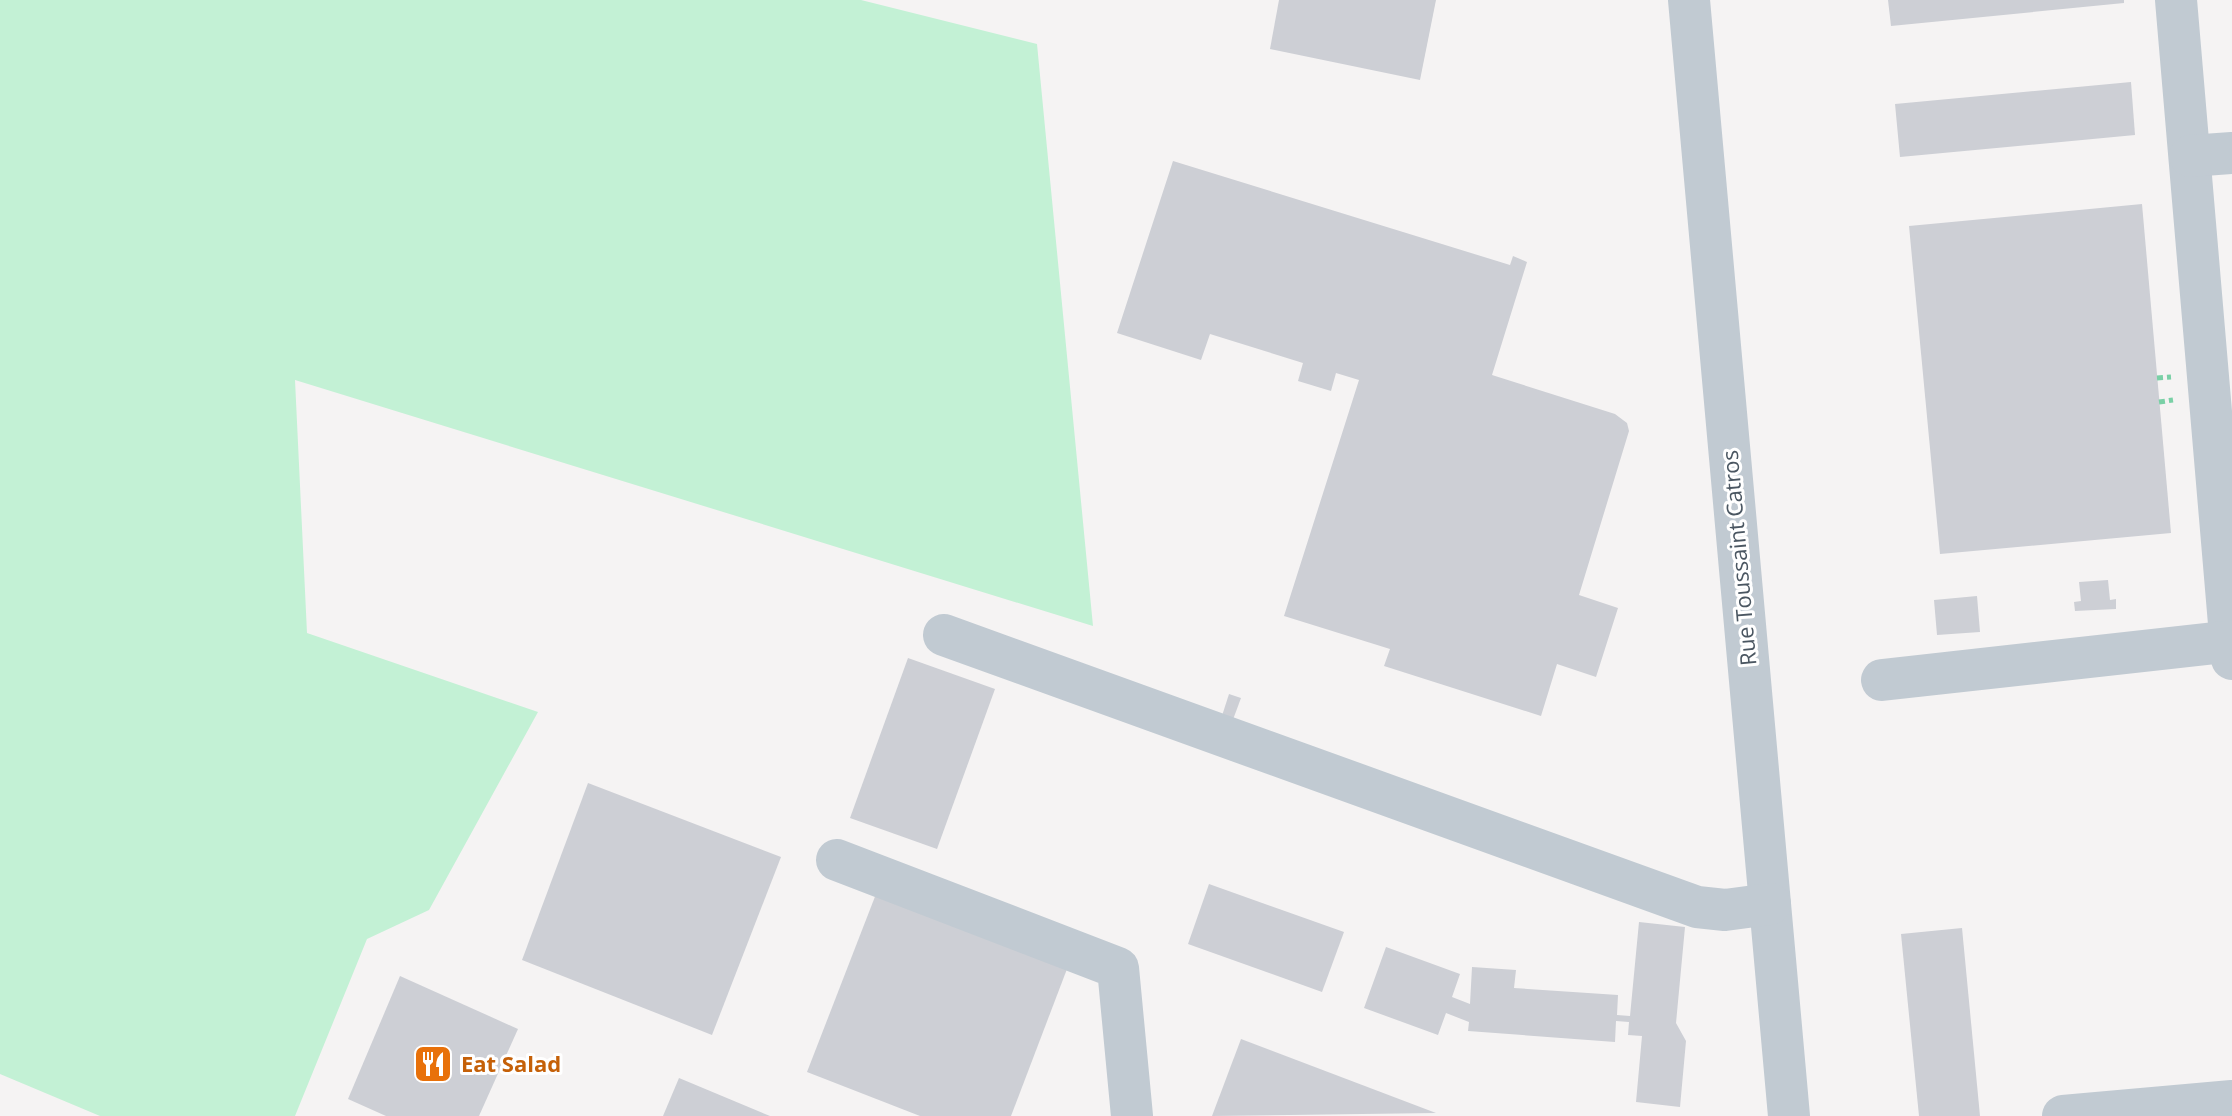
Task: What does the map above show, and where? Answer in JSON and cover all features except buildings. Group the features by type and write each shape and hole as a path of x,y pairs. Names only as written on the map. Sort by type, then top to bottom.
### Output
{"street":[{"name":"Rue Toussaint Catros","path":"1689,0 1789,1116"},
{"path":"1882,680 2231,647 2176,0"},
{"path":"2190,156 2232,153"},
{"path":"944,635 1697,907 1725,910 1770,904"},
{"path":"837,860 1118,968 1132,1116"},
{"path":"2063,1116 2232,1101"}],"green space":[{"path":"0,0 861,0 1037,44 1093,626 295,380 307,633 538,712 429,910 367,939 295,1116 100,1116 0,1074"}],"place":[{"name":"Eat Salad","path":"433,1064"}]}
